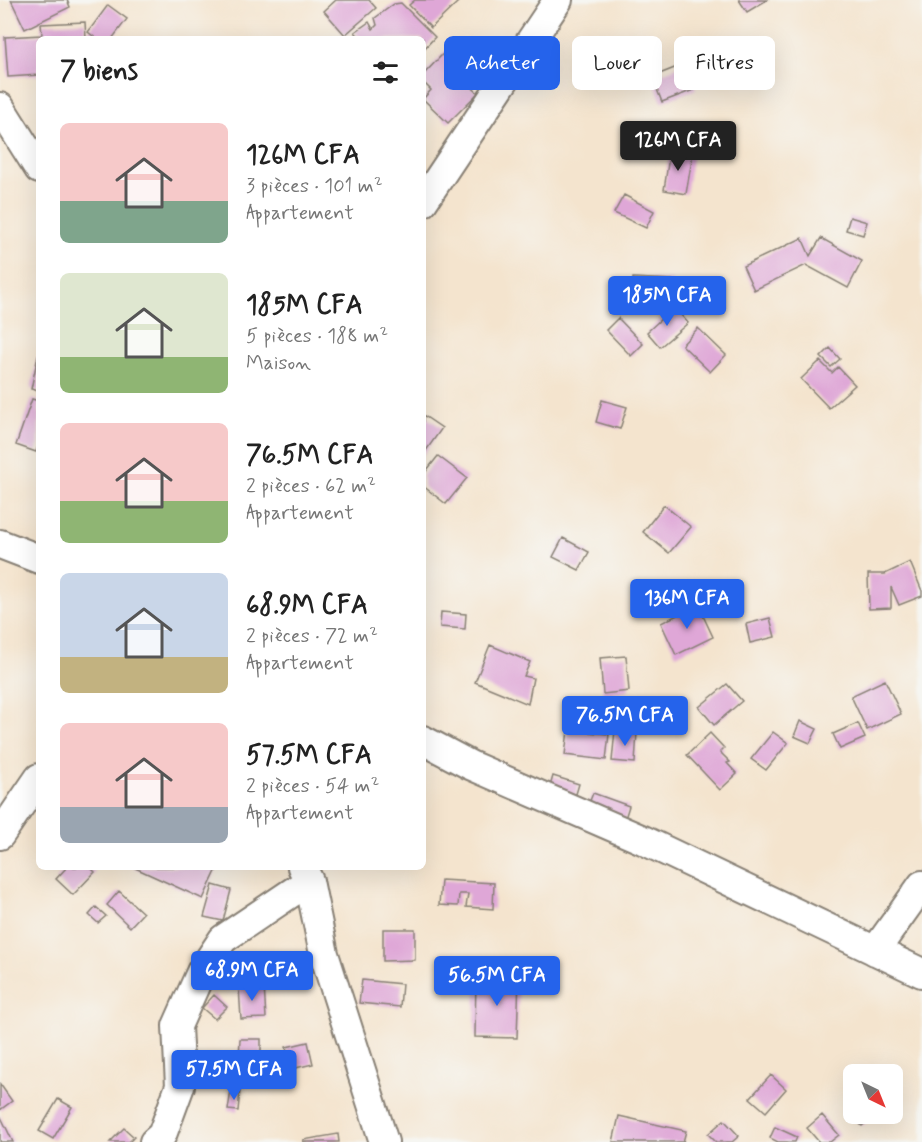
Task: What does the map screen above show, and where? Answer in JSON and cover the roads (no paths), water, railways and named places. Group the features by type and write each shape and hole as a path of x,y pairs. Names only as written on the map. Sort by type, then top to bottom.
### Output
{"street":[{"path":"426,198 558,0"},
{"path":"0,107 36,160"},
{"path":"0,544 36,558"},
{"path":"426,742 470,765 644,840 922,973"},
{"path":"0,835 36,782"},
{"path":"154,1142 162,1135 180,1086 177,1026 201,972 223,939 306,874 324,954 384,1142"},
{"path":"875,951 922,885"}]}
